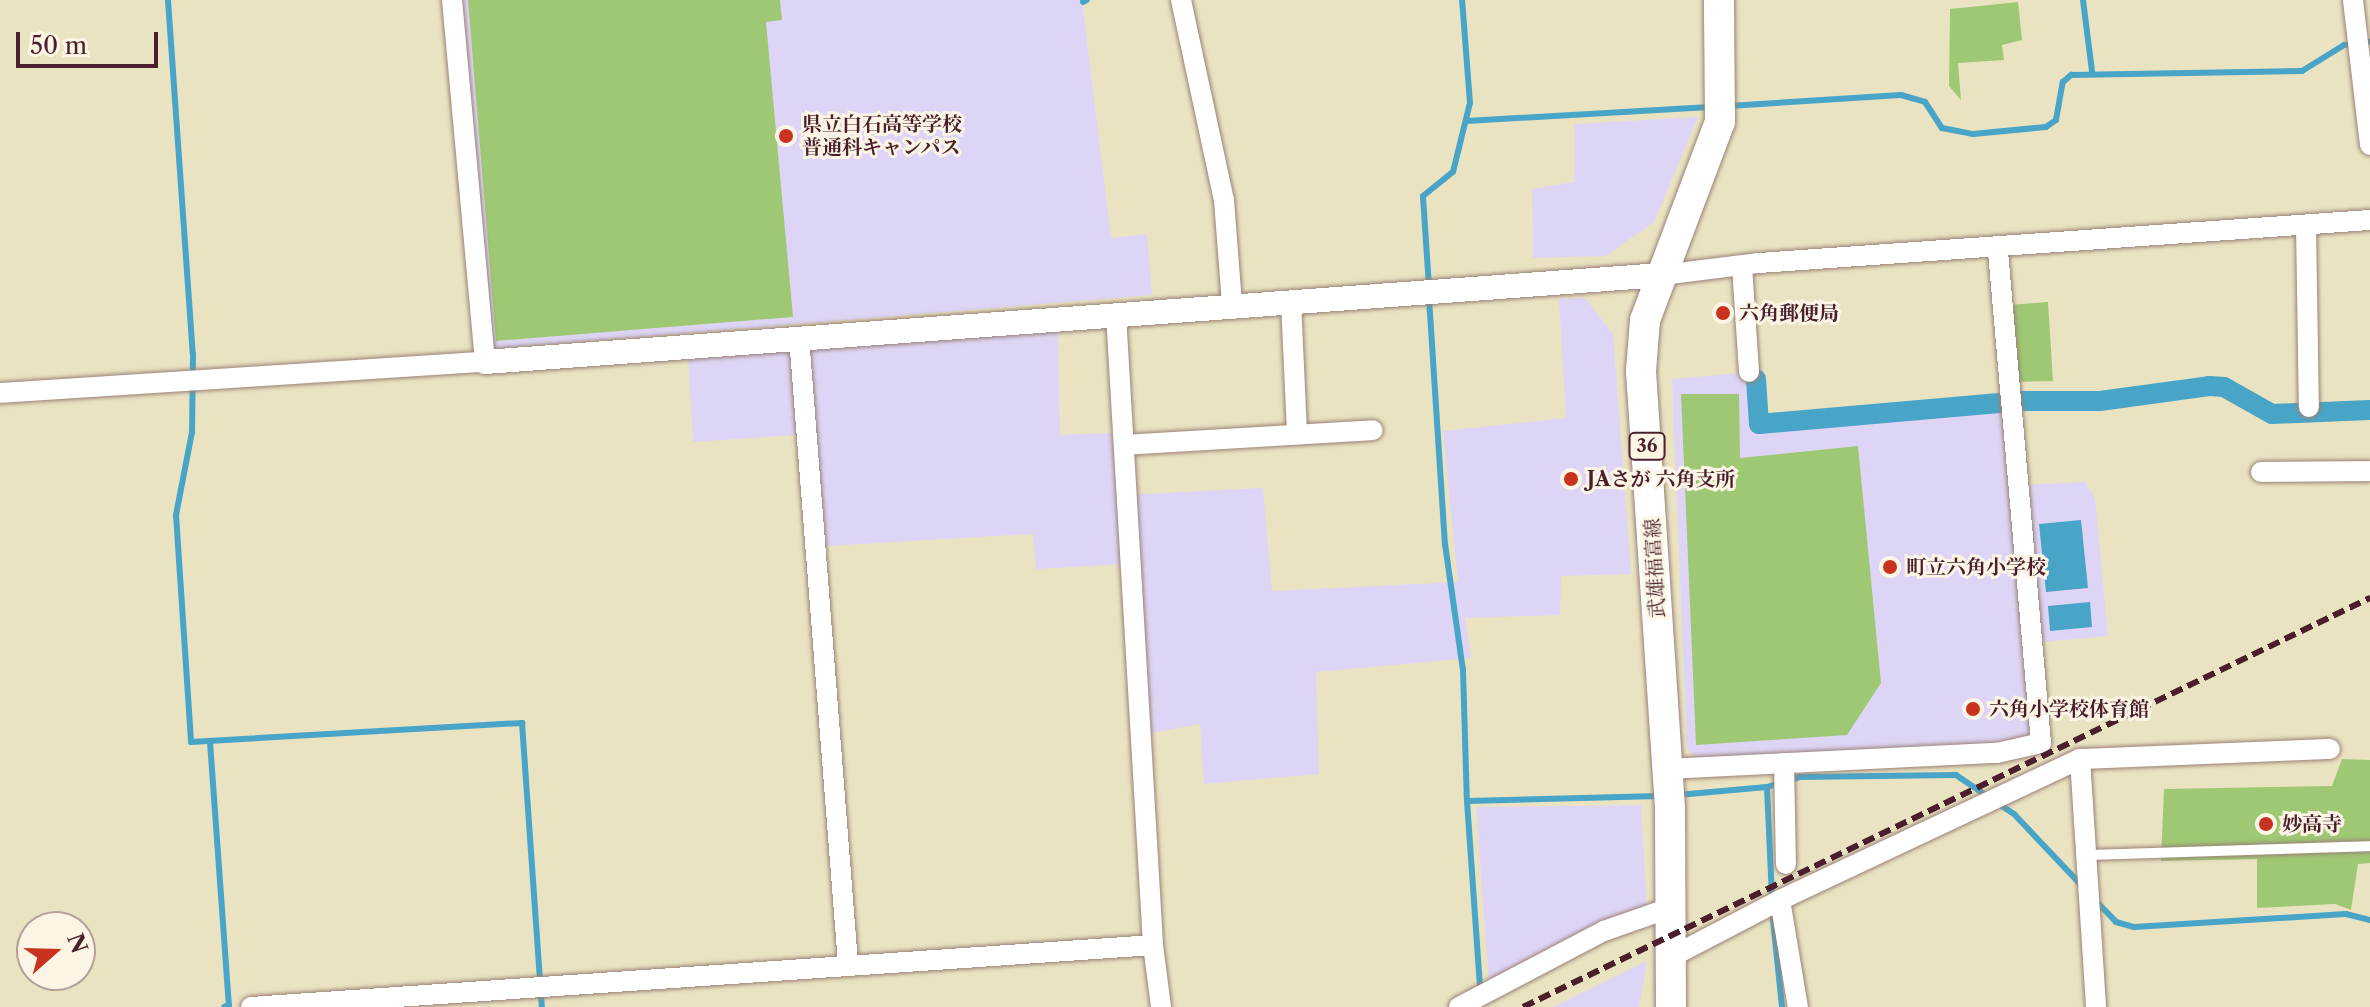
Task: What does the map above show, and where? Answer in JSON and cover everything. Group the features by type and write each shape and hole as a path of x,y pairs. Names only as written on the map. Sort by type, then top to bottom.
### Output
{"main road":[{"name":"武雄福富線","path":"1671,1007 1673,956 1668,787 1641,371 1645,320 1721,109 1719,0"}],"street":[{"path":"452,0 485,362"},
{"path":"1181,0 1224,200 1232,305"},
{"path":"2353,0 2363,26 2360,56 2370,145"},
{"path":"0,393 485,362 2370,220"},
{"path":"2306,225 2309,407"},
{"path":"1668,787 1784,767 1997,753 2041,743 1998,250"},
{"path":"1749,372 1751,265"},
{"path":"1291,301 1297,433"},
{"path":"1116,314 1153,945 1161,1007"},
{"path":"799,337 848,964"},
{"path":"1124,445 1373,430"},
{"path":"2261,472 2370,471"},
{"path":"1673,956 1773,904 2080,759 2330,749"},
{"path":"2080,759 2087,907 2096,1007"},
{"path":"1784,767 1786,864"},
{"path":"1773,904 1798,1007"},
{"path":"1460,1007 1604,931 1672,907"},
{"path":"251,1007 1153,945"}],"lane":[{"path":"2086,865 2370,846"}],"shaded area":[{"name":"県立白石高等学校 普通科キャンパス","path":"461,0 1082,0 1111,238 1147,234 1152,295 490,349"},
{"path":"1698,117 1654,222 1606,256 1533,258 1532,189 1574,182 1575,124"},
{"path":"1585,298 1613,334 1631,574 1561,576 1560,615 1465,618 1471,658 1316,672 1319,774 1204,784 1200,724 1136,736 1126,564 1036,569 1033,534 807,547 797,435 693,442 688,355 1058,327 1060,435 1118,433 1122,495 1263,488 1272,591 1458,582 1443,431 1566,418 1559,299"},
{"name":"町立六角小学校","path":"1752,372 1757,427 2010,407 2017,485 2085,482 2095,498 2108,636 2028,643 2035,737 1998,745 1697,758 1687,749 1672,379"},
{"path":"1641,805 1647,911 1489,982 1476,807"},
{"path":"1647,961 1639,1007 1553,1007"}],"green space":[{"path":"468,0 780,0 782,20 766,22 793,317 496,341"},
{"path":"2018,2 2022,40 2002,45 2004,60 1958,63 1961,100 1949,86 1950,9"},
{"path":"2048,302 2053,381 2015,382 2010,305"},
{"path":"1681,394 1739,394 1740,458 1858,446 1881,683 1847,735 1696,745"},
{"name":"妙高寺","path":"2342,759 2370,760 2370,863 2358,864 2351,910 2335,904 2257,908 2257,859 2161,861 2164,789 2332,786"}],"water":[{"path":"2081,520 2088,588 2046,592 2039,524"},
{"path":"2090,602 2092,627 2050,631 2048,606"}],"waterway":[{"path":"168,0 193,354 192,432 176,515 191,742 522,723 542,1007"},
{"path":"1083,2 1087,0"},
{"path":"1429,287 1423,196 1453,172 1470,103 1462,0"},
{"path":"2083,0 2092,71"},
{"path":"1729,106 1901,95 1925,102 1942,128 1973,134 2046,127 2056,120 2063,82 2071,75 2302,71 2344,45 2370,42"},
{"path":"1466,121 1710,107"},
{"path":"1429,298 1445,544 1463,670 1467,801 1659,796"},
{"path":"1756,379 1759,424 2022,401 2100,401 2209,386 2224,387 2272,414 2370,410"},
{"path":"210,742 229,1005 224,1007"},
{"path":"1678,795 1767,787 1800,777 1956,775 1987,796"},
{"path":"1767,787 1772,899"},
{"path":"1467,801 1480,989"},
{"path":"1996,802 2014,814 2082,886"},
{"path":"2095,900 2116,922 2134,927 2346,914 2370,920"},
{"path":"1772,910 1782,1007"}],"railway":[{"path":"1523,1007 2370,598"}],"place":[{"name":"県立白石高等学校 普通科キャンパス","path":"786,136"},
{"name":"六角郵便局","path":"1723,313"},
{"name":"JAさが 六角支所","path":"1571,479"},
{"name":"町立六角小学校","path":"1890,567"},
{"name":"六角小学校体育館","path":"1973,709"},
{"name":"妙高寺","path":"2266,824"}]}
